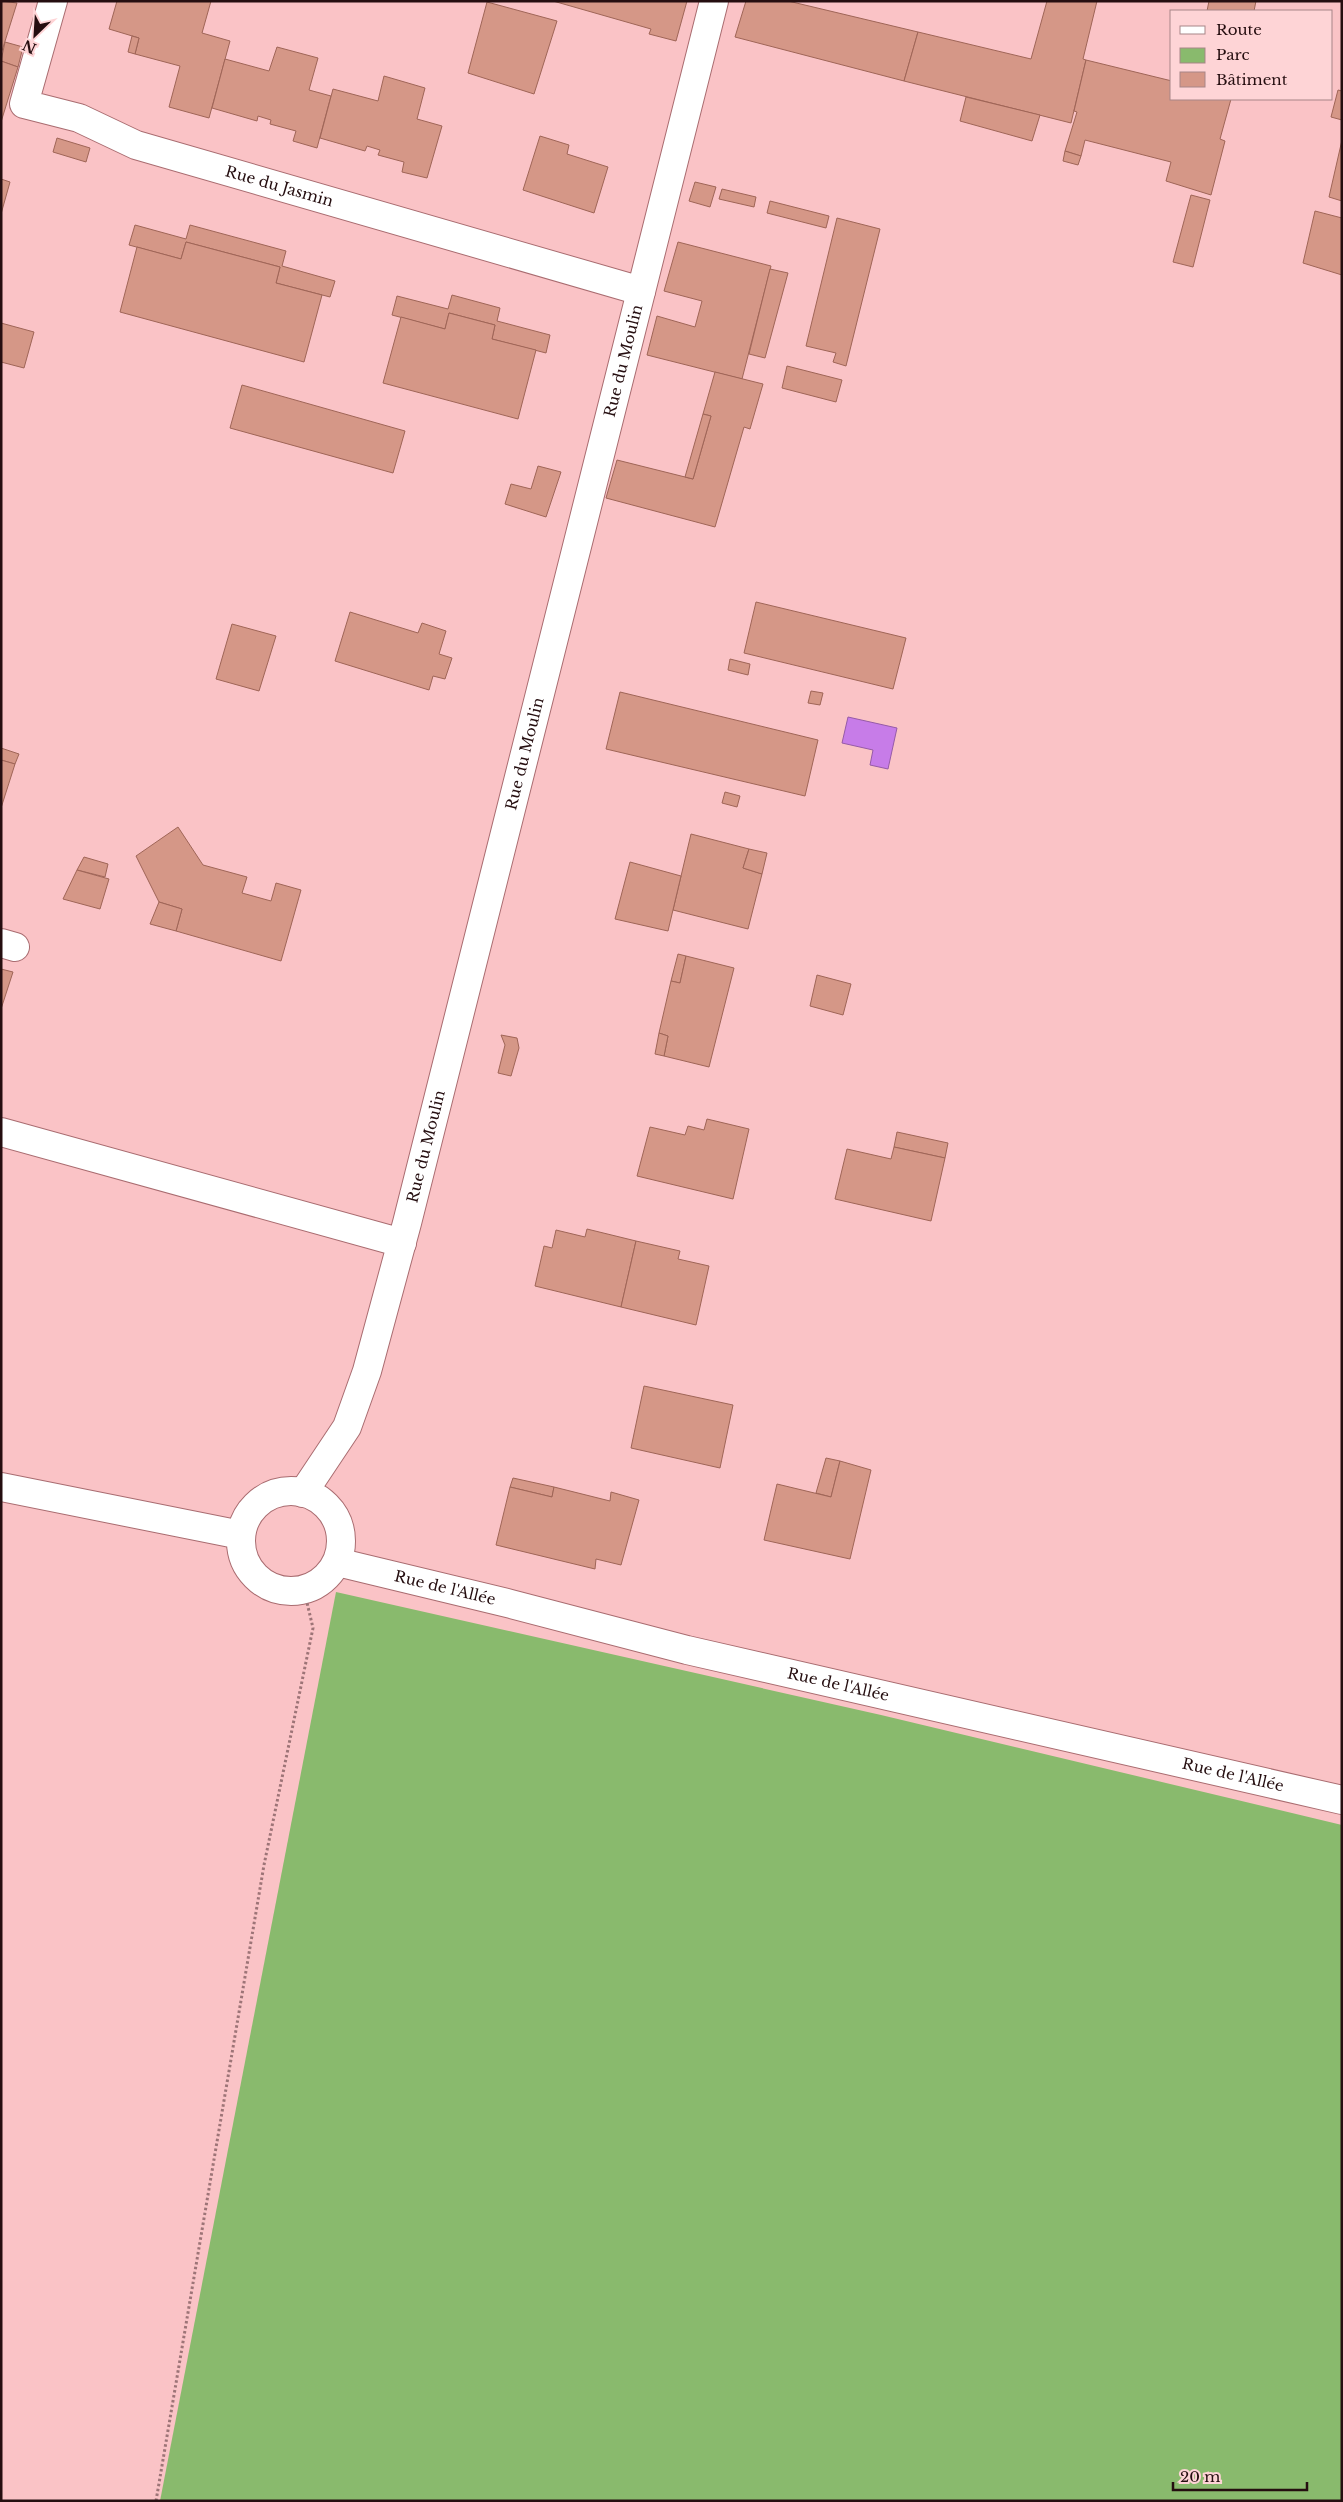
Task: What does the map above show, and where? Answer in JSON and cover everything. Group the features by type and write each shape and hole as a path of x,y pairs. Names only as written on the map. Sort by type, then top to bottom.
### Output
{"street":[{"name":"Rue du Jasmin","path":"53,1 24,104 79,118 136,145 641,291"},
{"name":"Rue du Moulin","path":"303,1493 347,1427 367,1371 402,1243 714,1"},
{"path":"1,1132 402,1243"},
{"path":"1,1487 241,1535"},
{"path":"286,1492 303,1493 319,1500 331,1512 339,1528 341,1545 337,1562 329,1574 318,1584 304,1590 288,1591 272,1588 258,1580 247,1566 242,1551 241,1535 246,1519 256,1505 270,1496 286,1492"},
{"name":"Rue de l'Allée","path":"337,1562 511,1604 687,1650 1342,1800"}],"path":[{"path":"156,2501 264,1865 313,1628 304,1590"}],"green space":[{"path":"336,1592 881,1715 1342,1825 1342,2501 160,2501"}],"shaded area":[{"path":"848,717 897,728 888,769 870,765 873,750 842,743"}],"building":[{"path":"1,1 17,3 1,54"},
{"path":"117,1 211,1 202,33 230,41 209,118 169,107 180,66 135,54 139,38 109,29"},
{"path":"553,1 687,1 676,41 649,34 651,29"},
{"path":"746,1 788,1 918,32 904,81 735,37"},
{"path":"1047,1 1097,1 1083,59 1086,60 1071,123 904,81 918,32 1031,59"},
{"path":"1209,1 1256,1 1254,10 1207,10"},
{"path":"487,2 557,21 534,94 468,73"},
{"path":"132,36 139,38 135,54 128,52"},
{"path":"5,42 23,47 18,67 1,61"},
{"path":"277,47 318,58 309,90 331,96 317,148 293,141 296,131 270,124 271,120 258,116 257,121 212,108 225,59 269,71"},
{"path":"1086,60 1170,81 1170,100 1231,100 1220,139 1225,141 1211,195 1166,181 1171,162 1085,140 1081,156 1065,151 1077,112 1074,111"},
{"path":"1,61 18,67 1,122"},
{"path":"384,76 425,88 417,119 442,126 427,178 402,172 404,162 378,155 380,150 367,146 365,151 320,138 333,89 378,101"},
{"path":"1338,90 1342,91 1342,120 1331,117"},
{"path":"966,97 1040,115 1032,141 960,121"},
{"path":"540,136 569,145 567,154 608,167 594,213 523,190"},
{"path":"57,138 90,148 86,162 53,152"},
{"path":"1342,140 1342,201 1329,197"},
{"path":"1065,151 1081,156 1078,165 1063,161"},
{"path":"1,179 10,182 1,214"},
{"path":"695,182 716,187 710,207 689,201"},
{"path":"722,189 756,197 754,207 719,199"},
{"path":"1191,195 1210,200 1193,267 1173,262"},
{"path":"770,201 829,216 826,228 767,213"},
{"path":"1315,211 1342,218 1342,275 1303,263"},
{"path":"837,218 880,229 846,366 833,362 836,353 806,346"},
{"path":"135,225 186,239 190,225 286,251 282,266 335,281 330,297 276,283 280,267 186,242 181,259 129,245"},
{"path":"186,242 280,267 276,283 322,295 304,362 120,312 137,247 181,259"},
{"path":"678,242 771,266 742,379 647,355 657,316 695,327 702,301 664,291"},
{"path":"770,269 788,273 765,358 749,354"},
{"path":"452,295 500,308 497,321 550,335 546,353 492,339 495,325 449,313 445,329 392,315 397,296 448,309"},
{"path":"449,313 495,325 492,339 536,350 518,419 383,383 401,317 445,329"},
{"path":"1,323 34,332 24,368 1,362"},
{"path":"787,366 842,380 836,402 782,388"},
{"path":"715,372 763,384 750,429 744,427 715,527 606,498 617,460 693,479 711,416 703,414"},
{"path":"242,385 405,431 393,473 230,428"},
{"path":"703,414 711,416 693,479 685,477"},
{"path":"538,466 561,472 546,517 505,504 511,484 531,489"},
{"path":"756,602 906,638 893,689 744,653"},
{"path":"350,612 418,633 422,623 446,631 439,654 452,658 445,679 433,676 429,690 335,661"},
{"path":"232,624 276,636 259,691 216,679"},
{"path":"730,659 750,664 748,675 728,670"},
{"path":"811,691 823,693 820,705 808,703"},
{"path":"620,692 818,740 805,796 606,749"},
{"path":"1,748 19,754 15,764 1,760"},
{"path":"1,760 15,764 1,808"},
{"path":"725,792 740,796 737,807 722,803"},
{"path":"178,827 203,865 247,877 242,893 271,901 276,883 301,890 281,961 176,931 182,909 159,902 136,856"},
{"path":"691,834 749,849 743,868 762,874 748,929 673,910"},
{"path":"749,849 767,853 762,874 743,868"},
{"path":"84,857 108,864 105,877 77,870"},
{"path":"630,862 681,876 668,931 615,919"},
{"path":"77,870 109,879 100,909 63,899"},
{"path":"159,902 182,909 176,931 150,924"},
{"path":"678,954 686,956 680,983 671,981"},
{"path":"686,956 734,968 709,1067 664,1056 668,1036 659,1033 671,981 680,983"},
{"path":"1,969 13,972 1,1009"},
{"path":"817,975 851,984 843,1015 810,1006"},
{"path":"659,1033 668,1036 664,1056 655,1054"},
{"path":"501,1035 517,1038 519,1048 511,1076 498,1073 505,1045"},
{"path":"707,1119 749,1129 733,1199 637,1176 650,1127 685,1135 688,1126 704,1130"},
{"path":"897,1132 948,1143 945,1158 894,1147"},
{"path":"894,1147 945,1158 931,1221 835,1199 847,1149 891,1159"},
{"path":"587,1229 636,1241 621,1307 535,1286 544,1246 552,1248 556,1230 585,1237"},
{"path":"636,1241 680,1251 678,1259 709,1266 696,1325 621,1307"},
{"path":"644,1386 733,1405 720,1468 631,1448"},
{"path":"826,1458 840,1461 831,1497 816,1493"},
{"path":"840,1461 871,1470 850,1559 764,1540 777,1484 831,1497"},
{"path":"513,1478 554,1487 552,1497 510,1487"},
{"path":"510,1487 552,1497 554,1487 610,1501 611,1492 639,1500 621,1565 596,1559 595,1569 496,1545"}]}
